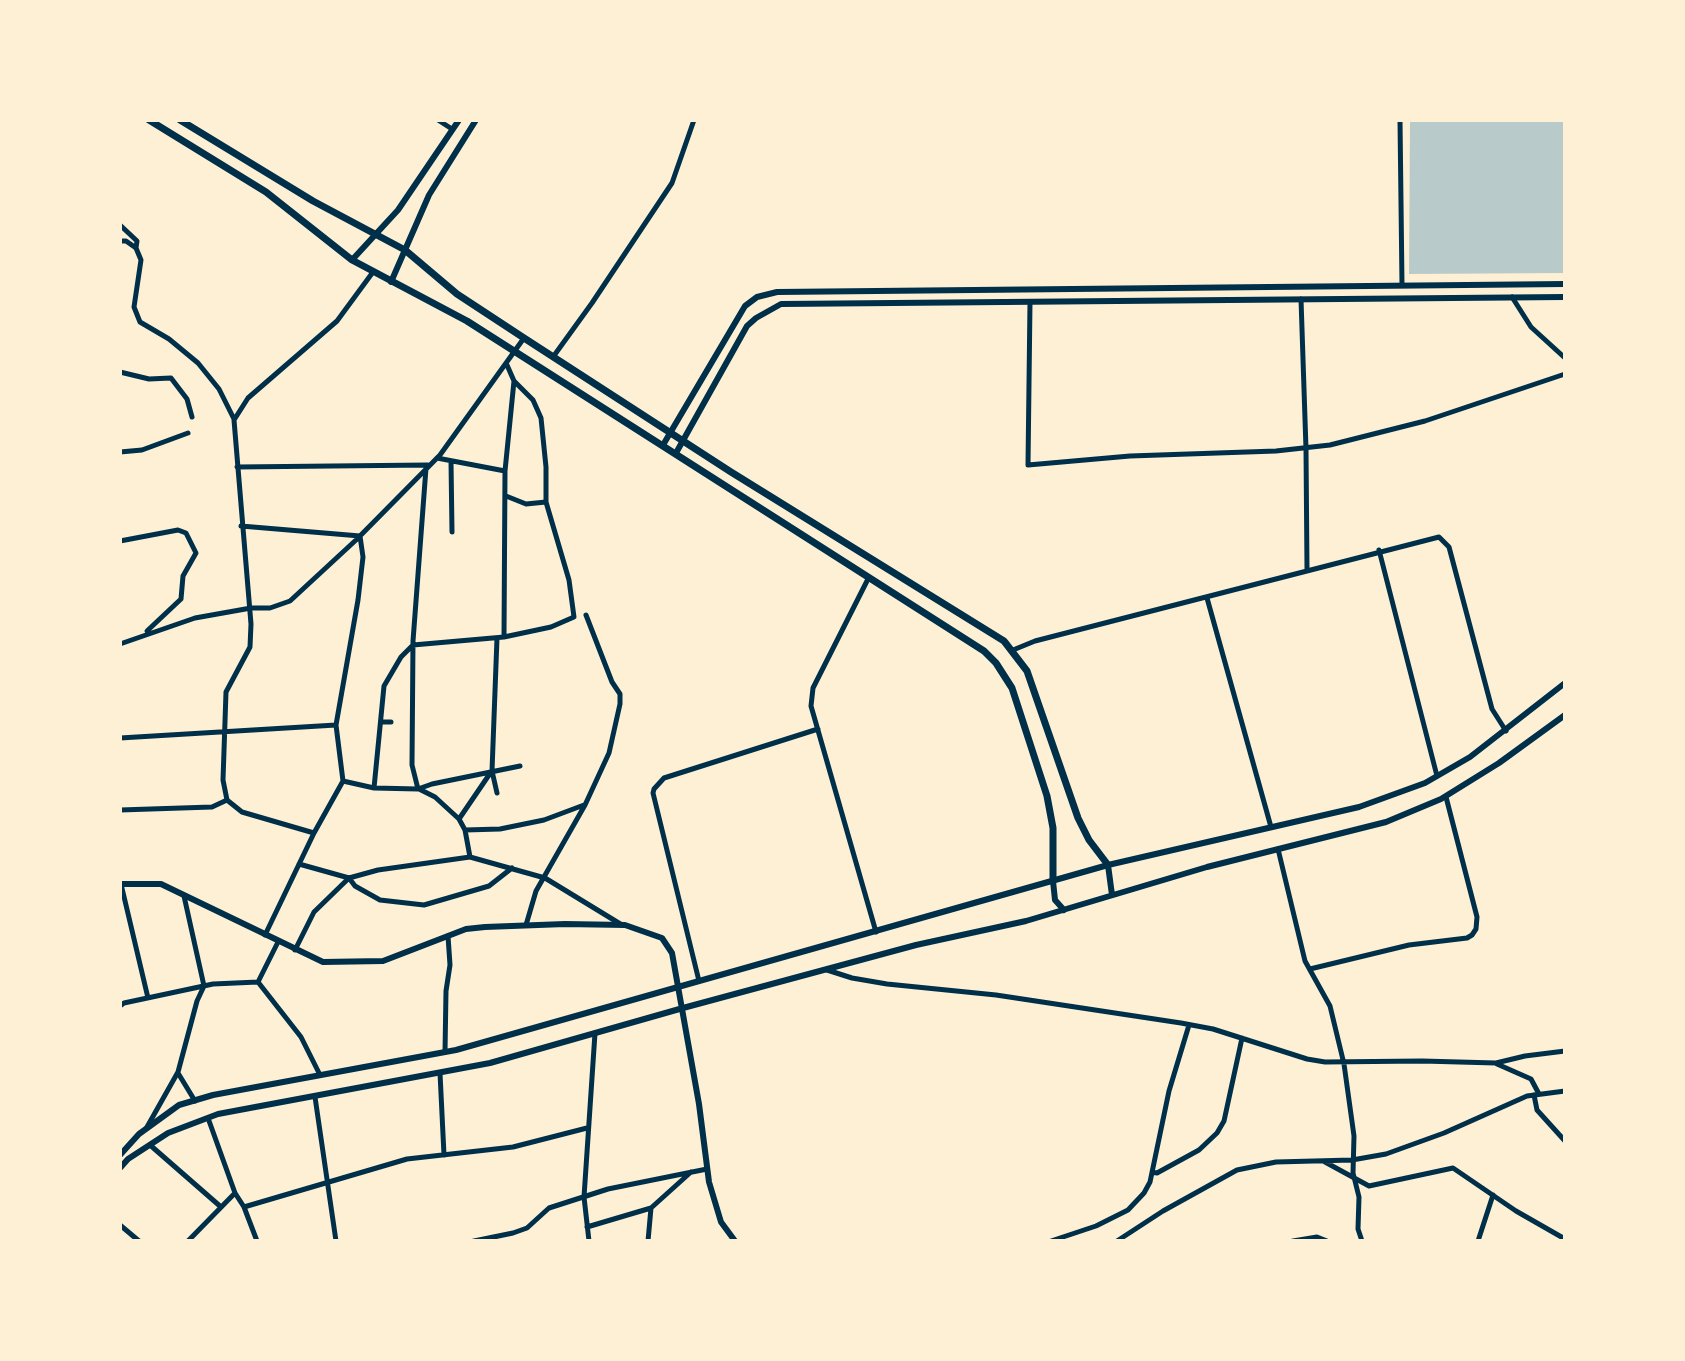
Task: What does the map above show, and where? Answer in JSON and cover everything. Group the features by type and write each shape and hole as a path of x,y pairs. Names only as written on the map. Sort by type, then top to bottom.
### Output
{"main road":[{"path":"149,120 266,192 352,260 450,311 984,651 1012,688 1047,796 1053,828 1053,881"},
{"path":"180,120 194,124 339,216 376,232 405,250 457,294 553,357 993,633 1013,650 1027,671 1078,818 1089,840 1108,865"}],"street":[{"path":"438,120 452,129"},
{"path":"352,260 398,210 459,120"},
{"path":"391,282 429,195 476,120"},
{"path":"553,357 672,183 694,120"},
{"path":"1400,120 1402,285"},
{"path":"120,225 137,241 136,248 141,260 134,307 140,322 169,339 198,363 219,389 234,420 241,526 251,608 250,647 226,692 223,780 227,800 242,812 314,833"},
{"path":"120,241 126,241 136,248"},
{"path":"234,420 248,398 337,321 373,272"},
{"path":"663,445 745,306 757,297 777,292 1565,284"},
{"path":"1512,297 1531,327 1565,358"},
{"path":"676,453 747,326 781,304 1565,297"},
{"path":"1301,299 1307,570"},
{"path":"1030,302 1028,465 1130,456 1306,449 1425,421 1565,374"},
{"path":"120,644 195,618 251,608 270,608 290,601 437,458 524,338"},
{"path":"374,788 384,686 401,657 413,645 500,637 551,627 574,617 569,580 546,502 541,418 533,400 514,381 507,364"},
{"path":"120,372 149,379 171,378 187,399 192,417"},
{"path":"497,793 492,771 505,471 514,381"},
{"path":"120,452 142,450 188,433"},
{"path":"437,458 505,471"},
{"path":"451,461 452,532"},
{"path":"237,467 428,466"},
{"path":"418,789 412,765 413,645 428,466"},
{"path":"506,496 526,504 546,502"},
{"path":"241,526 360,536"},
{"path":"120,541 178,530 186,533 196,553 183,576 181,599 143,635"},
{"path":"265,935 343,781 336,725 358,600 363,557 360,536"},
{"path":"1013,650 1035,641 1435,536 1448,544 1492,709 1506,731"},
{"path":"1379,550 1437,776"},
{"path":"869,576 813,688 811,706 876,932"},
{"path":"1207,598 1271,827"},
{"path":"526,925 536,891 585,805 609,753 620,704 620,694 612,682 586,615"},
{"path":"120,1155 146,1128 179,1105 445,1052 1108,865 1359,807 1398,794 1470,757 1565,683"},
{"path":"120,1168 128,1159 168,1133 208,1118 490,1063 916,945 1026,921 1278,849 1386,822 1446,797 1565,715"},
{"path":"381,722 391,722"},
{"path":"120,738 336,725"},
{"path":"699,981 654,789 664,778 818,729"},
{"path":"343,781 374,788 418,789 520,766"},
{"path":"459,819 492,771"},
{"path":"418,789 435,797 459,819 465,830 470,857"},
{"path":"1310,969 1409,945 1472,935 1477,917 1446,797"},
{"path":"120,810 212,807 227,800"},
{"path":"465,830 500,829 544,820 585,805"},
{"path":"1278,849 1299,936 1310,969 1330,1006 1344,1064 1354,1136 1352,1160 1359,1197 1358,1229 1362,1241"},
{"path":"295,951 314,912 349,878 378,870 470,857 545,878 622,925 662,938 672,953 683,1008 707,1169 721,1222 735,1241"},
{"path":"299,864 349,878 355,886 380,900 424,905 489,886 512,868"},
{"path":"1108,865 1112,895"},
{"path":"1053,881 1055,900 1064,910"},
{"path":"148,998 120,884 161,884 323,962 383,961 466,929 526,925 622,925"},
{"path":"146,1128 178,1072 204,986 183,894"},
{"path":"445,1052 446,991 450,965 448,936"},
{"path":"258,982 278,942"},
{"path":"827,970 887,984 996,995 1189,1025 1307,1059 1344,1064 1422,1061 1496,1063 1565,1051"},
{"path":"120,1006 204,986 258,982"},
{"path":"258,982 301,1037 320,1075"},
{"path":"1051,1241 1096,1226 1128,1210 1144,1193 1189,1025"},
{"path":"589,1241 584,1197 595,1033"},
{"path":"1152,1172 1157,1173 1199,1150 1217,1133 1224,1121 1242,1038"},
{"path":"1496,1063 1531,1079 1537,1110 1565,1141"},
{"path":"178,1072 195,1101"},
{"path":"440,1073 444,1155"},
{"path":"1117,1241 1237,1170 1276,1162 1352,1160 1403,1149 1536,1094 1565,1091"},
{"path":"315,1097 336,1241"},
{"path":"208,1118 235,1193 257,1241"},
{"path":"244,1207 407,1159 513,1147 587,1128"},
{"path":"150,1145 221,1207"},
{"path":"1320,1160 1363,1184 1374,1186 1415,1174 1453,1168 1565,1239"},
{"path":"474,1241 527,1228 549,1208 608,1189 707,1169"},
{"path":"587,1227 651,1208 692,1172"},
{"path":"188,1241 235,1193"},
{"path":"1478,1241 1493,1195"},
{"path":"648,1241 651,1208"},
{"path":"120,1225 139,1241"},
{"path":"1293,1241 1317,1237 1327,1241"}],"shaded area":[{"path":"1410,120 1565,120 1565,273 1409,274"}]}
